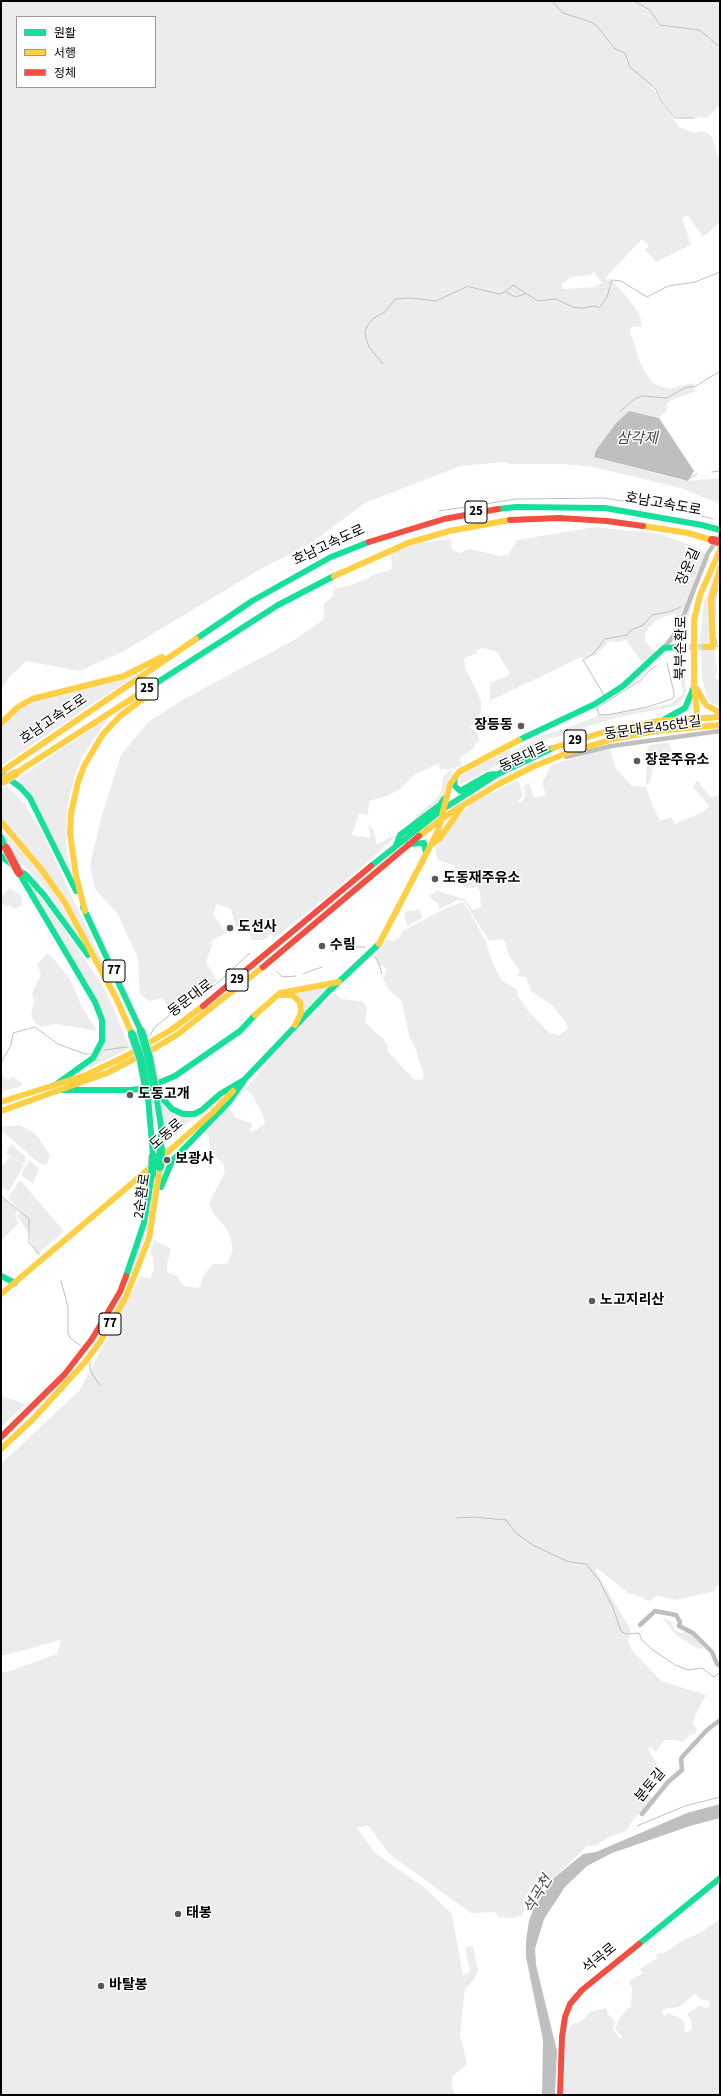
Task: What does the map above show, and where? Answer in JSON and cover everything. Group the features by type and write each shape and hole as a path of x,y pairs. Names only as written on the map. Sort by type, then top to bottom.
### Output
{"main road":[{"name":"호남고속도로","path":"1,773 252,601 331,557 374,540 451,517 480,511 516,507 567,506 606,508 718,529"},
{"name":"호남고속도로","path":"1,782 278,605 348,568 382,553 449,531 487,523 518,519 559,518 607,521 717,539"},
{"name":"북부순환로","path":"699,727 694,685 694,620 700,594 720,550"},
{"name":"장운길","path":"705,647 713,648 711,599 712,588 720,568"},
{"path":"85,911 76,876 70,833 71,813 78,782 92,750 120,716 138,702 262,619 278,605"},
{"path":"1,723 18,707 32,699 124,676 186,646"},
{"path":"339,982 379,944 431,845 441,819 450,784 455,777 464,769 514,744 522,738 586,709 618,690 640,672 664,648 680,647"},
{"path":"694,685 706,705 720,713"},
{"path":"658,722 680,712 685,708 690,700 694,685"},
{"name":"동문대로","path":"1,1111 110,1064 184,1021 229,986 396,845 443,809 498,774 567,744 606,731 658,722 720,717"},
{"name":"동문대로","path":"1,1102 114,1070 155,1048 189,1026 235,991 407,844 463,805 522,773 568,753 613,738 720,725"},
{"path":"1,773 20,786 33,803 85,911"},
{"path":"455,777 454,785 460,791 488,775 498,774"},
{"path":"396,845 400,835 440,805 447,796"},
{"path":"431,845 440,838 463,805"},
{"path":"1,822 55,887 105,979"},
{"path":"1,837 19,873 95,1002 102,1020 102,1041 93,1058 58,1087"},
{"path":"407,844 424,843 426,853"},
{"path":"1,856 27,876 44,895 105,979"},
{"name":"2순환로","path":"1,1449 68,1380 100,1342 126,1297 137,1271 149,1238 156,1201 160,1167 161,1126 141,1031 129,1002 85,911"},
{"name":"2순환로","path":"1,1437 64,1375 92,1338 120,1292 134,1258 144,1223 152,1174 155,1094 118,1000 105,979"},
{"name":"동문대로","path":"58,1087 135,1089 169,1079 240,1031 274,996 294,989 339,982"},
{"name":"도동로","path":"1,1294 207,1117 339,982"},
{"path":"274,996 292,995 300,1002 301,1013 293,1029"},
{"path":"155,1094 167,1106 178,1113 194,1114 202,1110 220,1094 245,1079"},
{"path":"156,1201 172,1161 229,1102 245,1079"},
{"path":"1,1276 15,1283"},
{"name":"석곡로","path":"560,2095 562,2037 565,2017 570,2004 582,1990 720,1878"}],"street":[{"name":"장운길","path":"664,648 678,630 708,553 717,539"},
{"name":"동문대로456번길","path":"522,773 561,758 600,748 720,731"},
{"path":"640,1625 655,1611 676,1616 680,1622 679,1626 693,1633 712,1652 717,1664 720,1666"},
{"name":"분토길","path":"642,1814 668,1782 682,1770 681,1759 683,1756 707,1730 720,1720"}],"shaded area":[{"path":"1,1 720,1 720,105 707,118 699,116 698,118 675,117 664,103 654,85 652,87 679,127 694,133 701,131 708,133 713,139 718,157 720,157 720,222 703,237 688,215 682,218 691,245 656,262 645,250 649,246 642,239 606,277 606,280 610,278 640,315 642,326 631,327 630,331 640,363 649,378 654,384 669,389 692,383 696,391 671,400 667,404 666,412 659,418 629,411 616,423 596,450 594,457 688,481 720,478 720,504 681,488 593,467 564,464 510,464 504,462 460,466 365,503 311,543 264,567 124,651 79,671 27,661 10,676 1,690","holes":["594,272 602,283 594,287 563,289 561,285 571,277 590,275"]},
{"path":"595,527 661,534 702,550 705,555 678,625 676,613 658,619 648,628 645,634 645,641 653,650 658,651 644,665 626,640 619,642 610,641 594,657 592,654 582,659 581,657 490,701 490,683 508,676 509,672 497,652 492,650 482,648 478,650 476,654 466,657 464,661 465,667 481,701 481,712 470,728 478,734 479,742 476,742 474,748 460,758 462,766 445,770 444,768 441,770 438,764 414,775 400,789 387,796 369,801 368,815 359,813 352,835 369,838 371,836 368,827 370,826 374,831 377,845 392,836 398,835 335,890 275,938 271,934 264,940 252,940 246,927 236,927 231,909 217,904 213,914 226,933 211,941 212,946 206,962 217,981 211,987 201,989 188,999 181,998 174,1009 168,1007 163,998 149,1001 140,994 138,958 117,913 95,889 90,865 102,815 121,755 148,722 184,699 296,639 324,619 324,604 333,596 334,589 354,584 381,572 391,570 392,562 390,553 421,543 451,539 452,549 460,553 470,549 500,556 509,554 517,540"},
{"path":"708,557 710,558 697,587 685,629 683,649 686,691 685,696 676,706 619,717 548,739 460,785 459,778 465,773 510,749 512,752 543,735 567,728 598,716 670,704 682,695 683,692 674,649 681,645 676,644 673,638"},
{"path":"715,575 709,644 714,649 717,671 715,678 720,680 720,706 712,704 707,697 702,677 700,640 704,602"},
{"path":"146,668 1,766 1,727 16,712 35,701"},
{"path":"110,716 83,755 75,775 67,809 66,846 72,877 32,795 18,779"},
{"path":"669,742 672,752 655,754 650,783 646,785 647,749 650,745"},
{"path":"610,748 615,767 632,786 646,787 652,805 660,821 671,817 675,824 705,811 709,806 693,787 697,780 710,797 720,796 720,1585 715,1587 716,1591 676,1600 657,1596 649,1601 635,1594 629,1594 597,1568 595,1570 631,1630 628,1641 631,1649 661,1681 706,1695 695,1716 693,1724 697,1730 695,1734 691,1734 683,1742 664,1740 656,1752 651,1747 648,1748 657,1763 651,1773 649,1787 652,1801 632,1821 627,1830 607,1838 597,1845 587,1846 554,1878 550,1884 545,1882 536,1882 523,1899 525,1910 521,1916 510,1918 499,1917 494,1912 471,1913 389,1854 368,1825 357,1828 374,1852 425,1888 452,1914 463,1976 470,1971 465,1948 469,1946 473,1947 478,1970 473,1981 465,1989 460,2034 467,2064 452,2077 452,2088 455,2095 1,2095 1,1672 7,1672 57,1654 61,1640 1,1656 1,1464 79,1391 141,1276 150,1279 154,1268 153,1257 150,1252 154,1240 171,1249 167,1264 167,1272 177,1276 183,1286 198,1288 201,1285 203,1276 213,1264 224,1264 228,1262 233,1249 229,1234 226,1228 213,1213 209,1203 225,1172 223,1163 210,1148 209,1137 204,1131 228,1107 236,1118 252,1123 252,1126 249,1129 251,1132 263,1126 265,1122 263,1115 253,1096 245,1089 282,1046 334,993 341,999 362,1001 367,1008 365,1021 368,1026 383,1038 388,1046 388,1052 414,1079 422,1080 424,1076 415,1047 409,1036 401,1000 388,989 383,978 387,969 379,964 374,957 382,949 386,939 393,941 399,938 403,931 446,908 462,902 470,912 486,942 493,964 502,981 517,989 518,996 529,1012 549,1033 560,1035 568,1028 566,1023 552,1005 531,991 526,977 517,976 520,971 509,956 505,941 501,939 489,941 464,901 458,900 439,909 439,904 428,896 435,893 435,890 464,899 473,910 481,907 480,892 477,887 466,888 462,885 462,880 455,875 455,866 438,860 436,854 436,848 447,828 471,803 518,780 523,794 518,802 521,803 526,795 523,786 529,783 534,798 546,795 542,783 551,765"},
{"path":"450,770 453,772 438,804 408,827 417,815 437,798 441,792 443,777"},
{"path":"7,786 26,806 40,828 109,976 61,893 1,820 1,789"},
{"path":"1,829 35,866 53,891 76,931 41,882 14,856"},
{"path":"24,877 37,889 105,989 130,1048 85,1070 96,1060 103,1021"},
{"path":"10,888 21,896 22,905 14,909 10,905 5,907 1,902 1,897"},
{"path":"420,910 422,918 407,926 404,913 408,911"},
{"path":"47,954 52,957 70,979 82,1007 97,1031 56,1024 40,1027 34,1022 31,1014 34,1002 32,993 41,974 37,964"},
{"path":"329,987 304,1013 303,1001 294,991"},
{"path":"1,1076 9,1080 13,1076 23,1084 20,1087 1,1091"},
{"path":"161,1103 169,1109 203,1113 185,1125 163,1147"},
{"path":"19,1125 35,1133 50,1155 46,1165 39,1163 1,1130 1,1127"},
{"path":"11,1144 26,1157 24,1164 6,1153"},
{"path":"10,1156 24,1165 9,1191 1,1187 1,1164 4,1165"},
{"path":"30,1160 39,1169 33,1184 22,1176 22,1172"},
{"path":"20,1180 64,1231 36,1255 28,1232 17,1216 21,1212 8,1198"},
{"path":"1,1196 18,1211 15,1215 19,1223 1,1241"},
{"path":"1,1396 26,1404 1,1427"},
{"path":"662,1617 673,1623 674,1629 680,1633 689,1631 704,1648 698,1649 676,1635"},
{"path":"720,1919 720,2095 564,2095 567,2032 573,2024 582,2021 590,2012 606,2008 608,2014 615,2022 613,2029 620,2038 622,2037 615,2028 620,2018 627,2009 631,2007 632,1988 629,1981 643,1973 640,1969 657,1958 656,1954 666,1952 683,1940 698,1934","holes":["695,1994 702,2000 709,2001 710,2005 707,2009 700,2005 687,2014 691,2020 692,2028 687,2033 684,2030 685,2024 682,2019 668,2013 664,2016 661,2012 664,2009 679,2007"]}],"water":[{"name":"삼각제","path":"629,411 659,418 694,471 688,481 594,457 596,450 616,423"},
{"path":"720,1804 720,1818 690,1826 612,1853 587,1866 565,1887 544,1919 535,1949 536,1965 557,2051 555,2095 542,2095 543,2040 526,1957 526,1941 529,1921 533,1910 554,1878 583,1854 596,1852 687,1813"}],"waterway":[{"path":"552,1 563,13 591,22 597,26 615,49 625,53 630,67 655,88 662,102 675,118 694,118"},
{"path":"634,1 650,10 660,25 699,30 720,47"},
{"path":"601,306 607,297 612,280 621,281 647,297 668,286 695,282 720,272"},
{"path":"470,287 499,294 505,292 513,285 538,301 556,299 573,307 582,308 595,306 600,308"},
{"path":"383,364 369,347 366,338 365,331 374,318 385,312 395,299 411,298 436,301 468,286"},
{"path":"506,292 515,297 525,294"},
{"path":"620,412 634,399 642,396 667,398 684,388 696,386 720,371"},
{"path":"712,472 720,471"},
{"path":"690,478 697,474"},
{"path":"439,511 517,499 604,498 675,509 713,519"},
{"path":"715,617 715,600 718,588"},
{"path":"604,695 583,660 593,654 605,639 627,635 631,630 643,625 652,615 668,612 681,607"},
{"path":"716,638 717,646 720,647"},
{"path":"656,666 641,680 597,708 599,715 647,707 672,699 674,697 674,693 667,663"},
{"path":"332,952 338,947 365,947"},
{"path":"150,1036 154,1028 172,1013 182,999 188,1000 201,990 212,988 250,953"},
{"path":"375,957 382,974"},
{"path":"303,974 322,967"},
{"path":"276,971 282,977 296,976"},
{"path":"1,1063 11,1045 13,1033 35,1027 58,1044 85,1054 90,1054"},
{"path":"104,1050 127,1047"},
{"path":"1,1196 29,1219 29,1242 40,1255"},
{"path":"61,1281 68,1307 68,1332 70,1338 81,1346"},
{"path":"90,1363 90,1370 100,1386"},
{"path":"456,1518 474,1517 506,1520 516,1533 533,1545 570,1562 586,1564 599,1580 613,1608 621,1631 626,1634 639,1633 642,1640 653,1650 675,1665 688,1670 702,1668 714,1677 720,1672"},
{"path":"637,1826 685,1806 720,1797"}],"tunnel":[{"path":"680,647 705,647"}],"traffic: fast":[{"path":"498,509 516,507 605,508 702,525 720,530"},
{"path":"196,639 252,601 331,557 369,542"},
{"path":"150,687 278,605 334,576"},
{"path":"519,740 595,704 623,686 664,648 680,647"},
{"path":"665,719 685,708 694,687"},
{"path":"371,866 443,809 498,774 553,748"},
{"path":"2,774 20,787 30,798 76,891"},
{"path":"455,777 454,785 460,791 488,775 494,774"},
{"path":"396,845 400,835 440,805 444,799"},
{"path":"1,837 6,848"},
{"path":"409,844 424,843 426,853"},
{"path":"1,856 27,876 44,895 88,955"},
{"path":"19,873 95,1002 102,1020 102,1041 93,1058 58,1083"},
{"path":"83,907 141,1031"},
{"path":"243,1081 328,992 379,944"},
{"path":"62,1090 130,1090 140,1089 163,1081 175,1076 240,1031 255,1015"},
{"path":"141,1031 149,1058 156,1095"},
{"path":"132,1034 141,1060 148,1097"},
{"path":"161,1187 172,1161 229,1102 245,1079"},
{"path":"156,1091 172,1109 183,1114 194,1114 202,1110 220,1094 242,1081"},
{"path":"156,1095 161,1126 161,1149"},
{"path":"148,1097 153,1156"},
{"path":"160,1167 161,1149"},
{"path":"152,1174 153,1156"},
{"path":"126,1276 144,1223 152,1174"},
{"path":"1,1276 15,1283"},
{"path":"639,1944 720,1878"}],"traffic: slow":[{"path":"334,576 408,543 449,531 510,520"},
{"path":"643,526 688,533 712,540"},
{"path":"698,723 694,685 694,620 700,595 720,550"},
{"path":"705,647 713,647 711,599 720,568"},
{"path":"1,772 196,639"},
{"path":"1,723 18,707 32,699 124,676 162,657"},
{"path":"16,773 150,687"},
{"path":"696,688 706,705 720,713"},
{"path":"85,911 76,876 70,833 71,813 78,782 84,766 103,734 120,716 148,695"},
{"path":"553,748 601,733 658,721 720,717"},
{"path":"419,836 450,813 497,785 532,767 567,753 613,739 656,731 720,725"},
{"path":"379,944 438,831 450,784 459,772 519,740"},
{"path":"1,782 16,773"},
{"path":"431,845 440,838 461,808"},
{"path":"1,822 41,869 65,903 117,1000 132,1034"},
{"path":"1,1111 107,1073 155,1048 178,1034 263,967"},
{"path":"255,1015 280,993 339,982"},
{"path":"280,995 292,995 300,1002 301,1013 295,1025"},
{"path":"1,1102 86,1075 124,1057 171,1030 203,1006"},
{"path":"1,1294 137,1179 212,1113 233,1091"},
{"path":"1,1449 34,1418 85,1362 100,1342 126,1297 149,1238 160,1167"}],"traffic: jam":[{"path":"369,542 444,519 498,509"},
{"path":"510,520 559,518 607,521 643,526"},
{"path":"712,540 720,542"},
{"path":"263,967 419,836"},
{"path":"6,848 19,873"},
{"path":"203,1006 371,866"},
{"path":"1,1437 64,1375 92,1339 120,1292 126,1276"},
{"path":"560,2095 562,2037 565,2017 570,2004 582,1990 639,1944"}],"place":[{"name":"장등동","path":"521,726"},
{"name":"장운주유소","path":"637,761"},
{"name":"도동재주유소","path":"435,879"},
{"name":"도선사","path":"230,928"},
{"name":"수림","path":"322,946"},
{"name":"도동고개","path":"130,1095"},
{"name":"보광사","path":"167,1160"},
{"name":"노고지리산","path":"592,1301"},
{"name":"태봉","path":"178,1914"},
{"name":"바탈봉","path":"101,1986"}],"water label":[{"name":"석곡천","path":"539,1895"}]}
